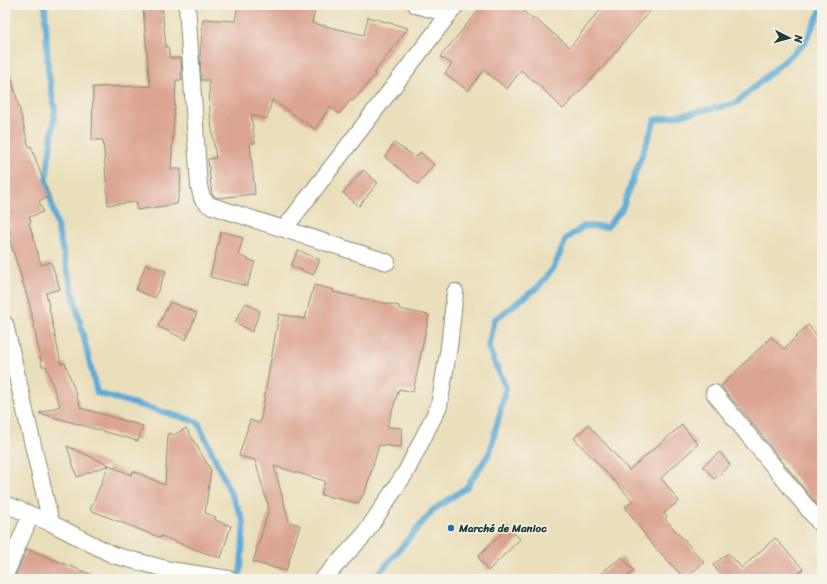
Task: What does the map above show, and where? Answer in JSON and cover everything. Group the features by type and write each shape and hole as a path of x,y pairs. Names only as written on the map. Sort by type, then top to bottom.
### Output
{"street":[{"path":"187,5 199,186 202,198 209,205 387,262"},
{"path":"416,5 453,9"},
{"path":"284,229 453,9"},
{"path":"323,579 364,535 406,472 440,406 449,347 455,292"},
{"path":"5,324 51,522"},
{"path":"714,393 822,526"},
{"path":"5,504 51,522 113,555 170,570 225,578"},
{"path":"5,575 31,515"}],"building":[{"path":"238,5 316,5 312,23 364,35 368,17 408,28 374,73 375,75 353,101 351,100 339,114 330,107 315,129 272,100 267,119 251,115 255,143 250,143 255,194 218,198 212,195 208,159 216,158 210,114 209,80 201,80 200,58 203,19 235,21"},
{"path":"483,5 517,5 533,20 534,18 570,47 604,5 655,5 602,68 563,109 521,70 507,89 484,70 468,91 445,73 452,64 440,57"},
{"path":"162,7 166,47 168,47 170,58 181,58 182,80 176,80 171,169 181,169 180,189 177,204 137,210 137,202 108,205 103,140 92,140 93,87 150,86 143,8"},
{"path":"11,75 29,147 31,146 49,197 39,201 43,212 29,217 31,222 29,223 41,265 51,262 60,289 46,293 61,364 65,363 81,408 143,426 138,441 39,413 60,406 46,366 42,366 29,302 8,235 11,234 5,212 5,76"},
{"path":"394,143 416,157 420,152 434,165 418,184 385,157"},
{"path":"363,170 378,183 359,206 343,193"},
{"path":"221,231 243,238 238,255 255,262 247,286 210,277"},
{"path":"298,250 320,260 313,275 291,266"},
{"path":"146,264 166,271 155,298 136,290"},
{"path":"314,285 334,290 333,292 399,306 399,309 429,315 413,392 399,389 387,427 402,428 401,447 379,445 365,492 358,503 321,495 325,481 274,466 289,522 300,525 286,571 253,562 269,509 255,460 239,456 250,420 260,423 279,314 305,319"},
{"path":"170,302 197,313 186,340 158,326"},
{"path":"246,303 260,311 252,332 235,322"},
{"path":"808,325 822,341 822,511 721,386 771,337 784,349"},
{"path":"588,425 629,470 682,425 698,444 661,478 679,501 664,513 667,517 665,519 704,562 685,579 650,542 625,507 633,501 574,438"},
{"path":"186,428 211,470 205,513 216,517 215,520 231,526 221,558 161,536 161,538 90,510 109,465 131,475 133,471 165,485 168,433 174,435"},
{"path":"67,446 109,465 77,477"},
{"path":"720,452 730,465 714,479 703,466"},
{"path":"508,527 520,539 488,571 478,557"},
{"path":"775,538 803,569 793,579 724,579 713,565 728,553 742,568"},
{"path":"27,549 100,578 100,579 14,579"},
{"path":"622,557 634,571 624,579 593,579"}],"waterway":[{"path":"45,5 48,70 55,111 46,180 97,393 198,422 244,522 241,567 238,579"},
{"path":"374,579 433,510 467,487 490,452 506,388 488,347 494,320 537,288 553,269 566,239 584,226 607,227 622,209 655,120 735,104 804,44 822,8"}],"place":[{"name":"Marché de Manioc","path":"451,528"}]}
